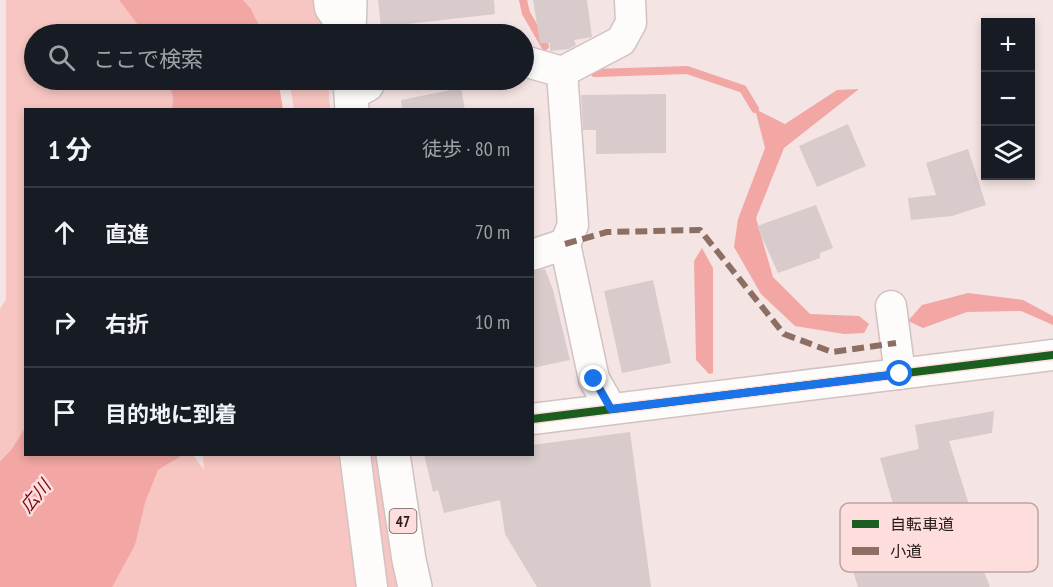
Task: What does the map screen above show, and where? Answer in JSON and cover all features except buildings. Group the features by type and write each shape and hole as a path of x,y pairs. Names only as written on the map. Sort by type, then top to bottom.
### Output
{"main road":[{"path":"349,24 350,0"},
{"name":"47","path":"393,456 415,587"}],"street":[{"path":"328,0 330,8 342,24"},
{"path":"534,64 562,72 621,41 631,22 630,0"},
{"path":"562,72 573,225 565,244 594,379 611,409"},
{"path":"534,254 565,244"},
{"path":"891,306 900,374"},
{"path":"534,419 1053,355"},
{"path":"355,456 372,587"}],"shaded area":[{"path":"6,0 119,0 137,24 24,24 24,90 171,90 173,97 172,108 24,108 24,430 11,450 0,461 0,309 6,299"},
{"path":"223,0 318,0 323,24 239,24"},
{"path":"291,90 329,90 330,108 294,108"},
{"path":"181,456 194,456 204,470 203,456 378,456 398,587 112,587 158,470"}],"water":[{"path":"119,0 243,0 251,9 258,24 137,24"},
{"path":"859,89 784,148 756,218 773,277 810,314 859,316 869,324 864,333 844,334 795,326 761,294 734,247 738,219 765,148 755,109 785,124 837,90"},
{"path":"171,90 280,90 283,108 172,108"},
{"path":"702,248 713,268 713,373 709,374 696,360 694,261"},
{"path":"968,293 1023,300 1053,316 1053,325 1021,311 967,312 923,328 908,321 922,305"},
{"name":"広川","path":"24,430 24,456 181,456 158,470 145,503 135,545 112,587 0,587 0,461 11,450"}],"waterway":[{"path":"523,0 526,13 532,24"},
{"path":"534,27 545,46"},
{"path":"595,73 687,70 743,89 755,109"}],"marked path":[{"path":"565,244 607,232 700,230 784,334 832,352 896,343"}],"cycle path":[{"path":"534,419 1053,355"}],"route":[{"path":"594,379 611,409 900,374"}]}
